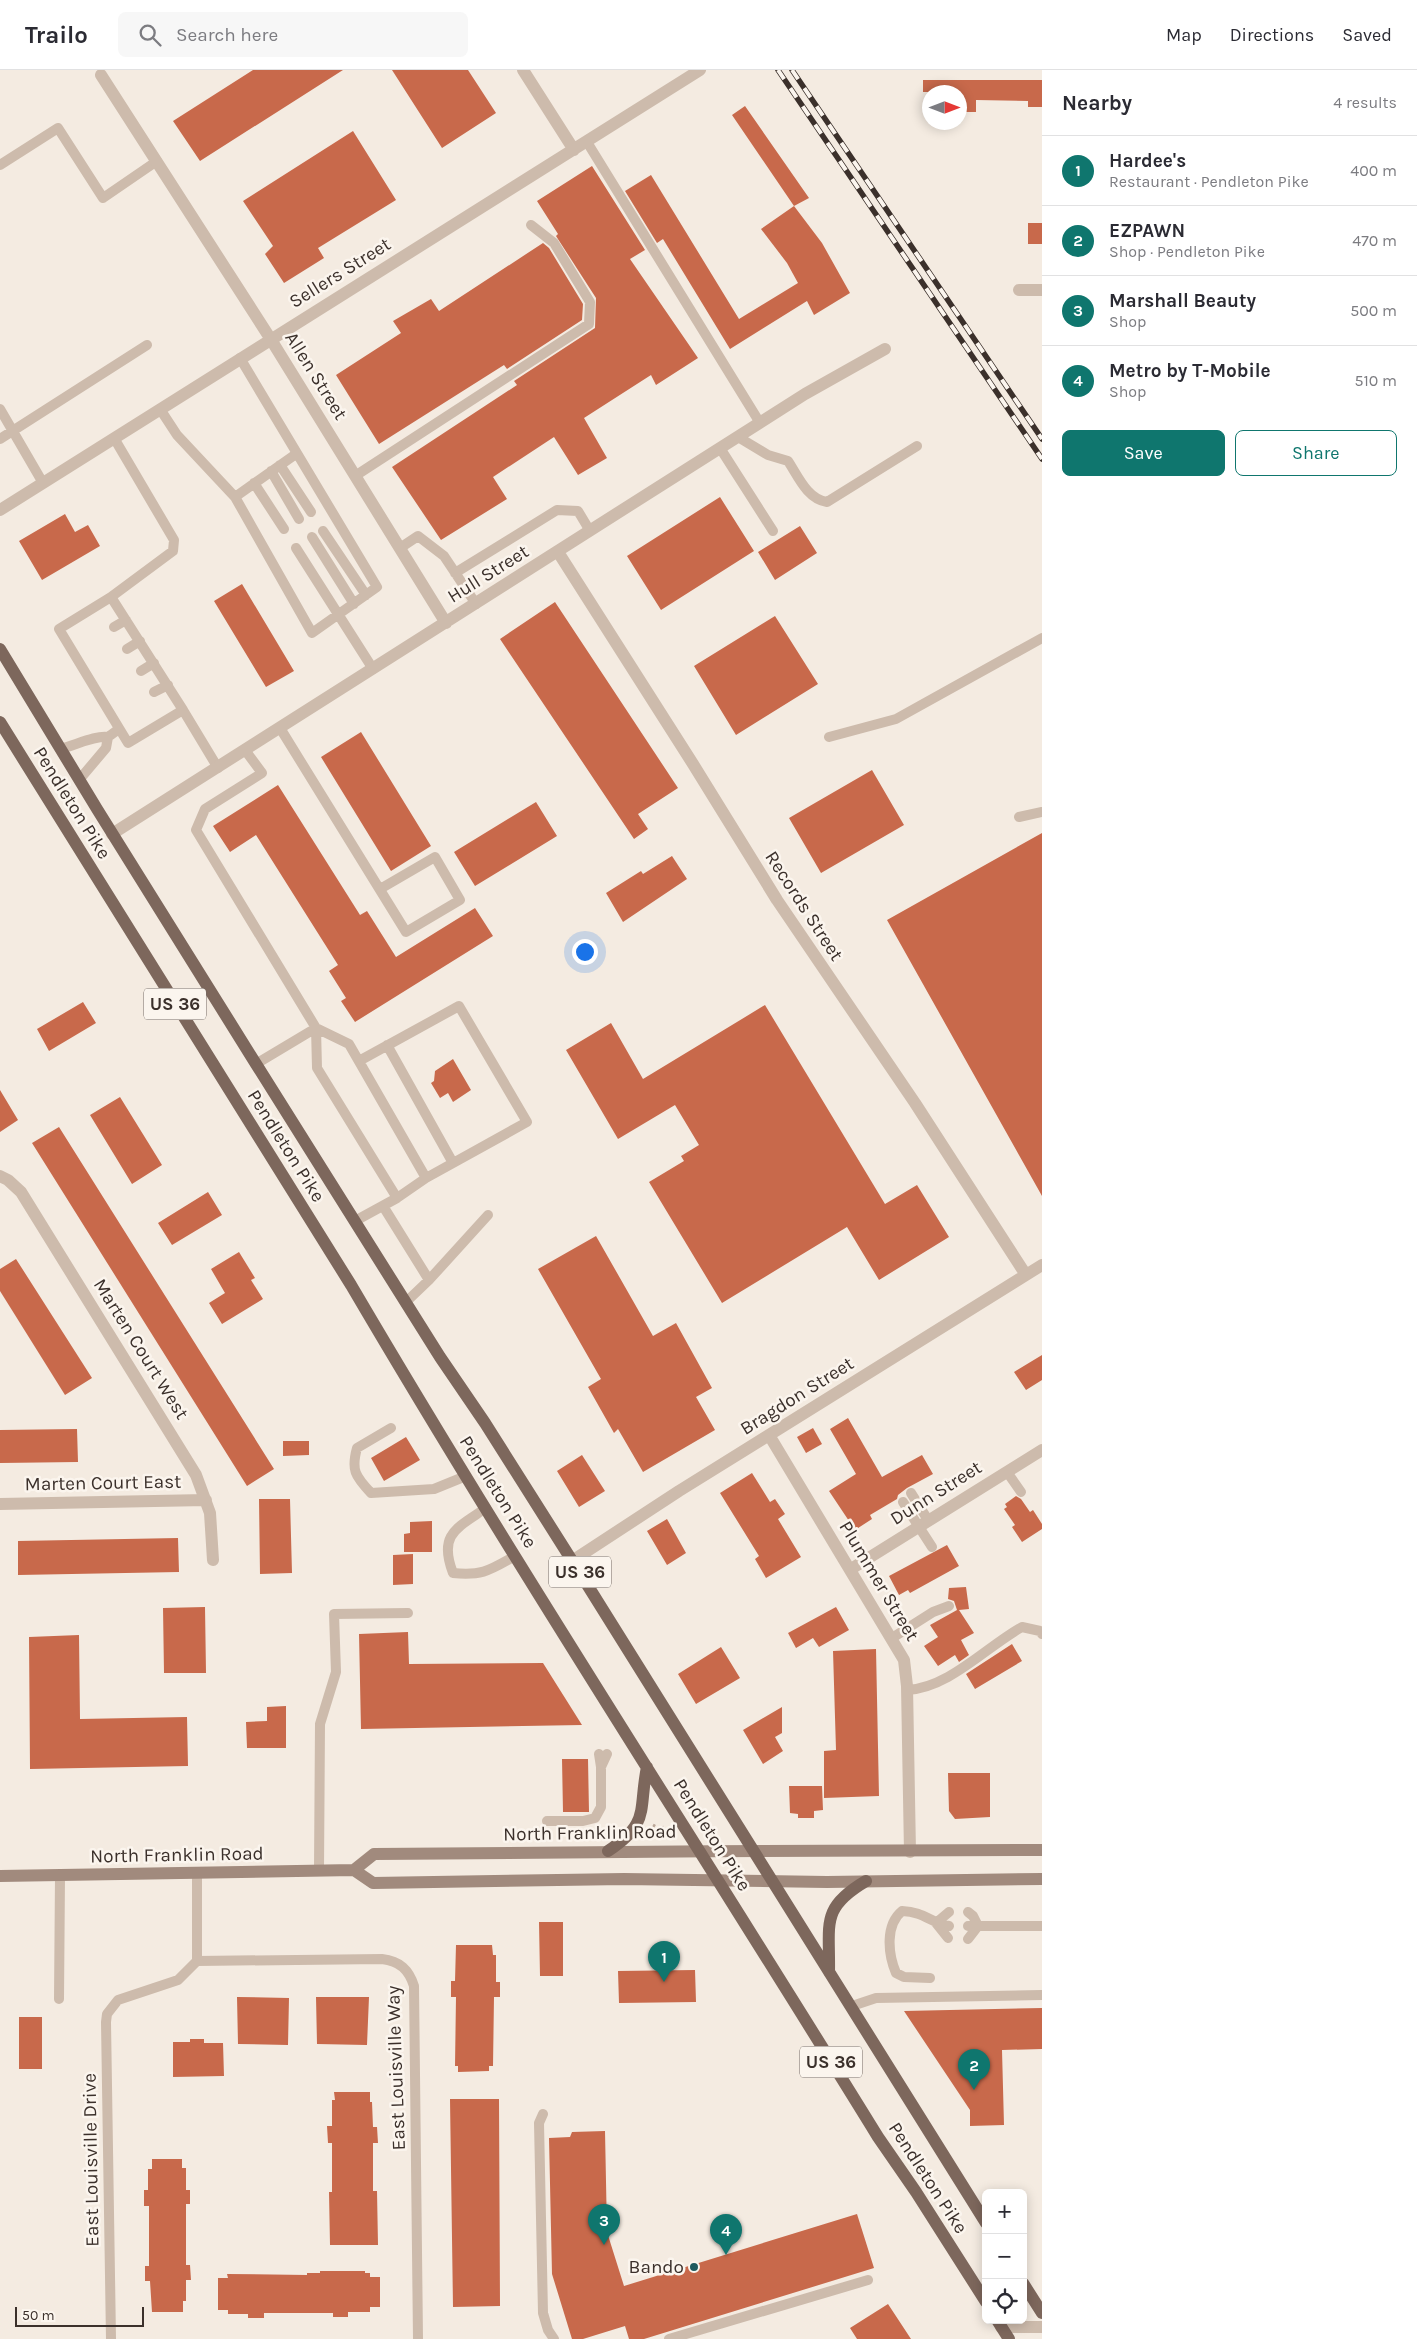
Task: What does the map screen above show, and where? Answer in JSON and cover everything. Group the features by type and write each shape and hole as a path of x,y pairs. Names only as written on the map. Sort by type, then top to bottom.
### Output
{"main road":[{"name":"Pendleton Pike","path":"0,649 112,834 256,1064 572,1560 982,2217"},
{"name":"Pendleton Pike","path":"0,722 350,1285 515,1556 878,2137 916,2192 982,2296"},
{"path":"608,1851 627,1837 638,1825 647,1767"},
{"name":"North Franklin Road","path":"0,1876 354,1870 374,1854 699,1850 910,1852 1042,1850"},
{"path":"354,1870 373,1883 1042,1879"},
{"path":"829,1972 829,1926 832,1912 842,1897 866,1881"},
{"path":"1027,2289 1042,2313"},
{"path":"999,2324 1009,2339"}],"street":[{"path":"523,70 574,150"},
{"name":"Sellers Street","path":"0,510 270,338 700,70"},
{"name":"Allen Street","path":"101,75 270,338 446,623"},
{"path":"1019,290 1042,290"},
{"name":"Hull Street","path":"112,834 720,448 885,349"},
{"name":"Records Street","path":"558,552 777,900 915,1102 1026,1274"},
{"name":"Marten Court West","path":"0,1176 8,1180 21,1192 196,1475 206,1500 211,1522 213,1560"},
{"name":"Bragdon Street","path":"572,1560 1042,1265"},
{"name":"Plummer Street","path":"769,1435 851,1568 904,1660 907,1690 910,1852"},
{"name":"Dunn Street","path":"851,1568 1042,1450"},
{"name":"Marten Court East","path":"0,1504 206,1500"},
{"path":"999,2324 1042,2327"}],"lane":[{"path":"0,165 58,128 103,198 157,161"},
{"path":"587,142 760,423"},
{"path":"355,476 588,324 590,302 554,243 531,225"},
{"path":"0,439 147,345"},
{"path":"160,409 177,435 235,497 312,633 377,588 240,358"},
{"path":"0,409 43,482"},
{"path":"738,437 768,455 788,461 811,496 818,501 826,502 917,446"},
{"path":"114,438 174,540 173,551 111,596 59,629 76,650 104,695 116,715 119,729 128,743 183,710"},
{"path":"720,448 773,531"},
{"path":"235,497 296,454"},
{"path":"280,465 311,512"},
{"path":"271,472 299,519"},
{"path":"254,484 284,529"},
{"path":"455,573 557,510 578,511 590,532"},
{"path":"323,531 366,595"},
{"path":"400,548 418,536 444,556 476,604"},
{"path":"312,537 354,604"},
{"path":"296,548 373,669"},
{"path":"111,596 218,768"},
{"path":"114,627 126,620"},
{"path":"829,737 896,719 1042,638"},
{"path":"127,649 140,642"},
{"path":"141,671 154,663"},
{"path":"154,692 168,685"},
{"path":"280,728 406,932 460,900 435,857 380,889"},
{"path":"60,749 76,746 100,736 108,737 119,729"},
{"path":"79,780 106,748 108,737"},
{"path":"245,750 262,773 205,809 196,830 316,1028 317,1068 397,1198"},
{"path":"1019,817 1042,812"},
{"path":"355,1221 397,1198 426,1178 527,1122 459,1006 358,1061"},
{"path":"316,1028 349,1044 426,1178"},
{"path":"256,1064 316,1028"},
{"path":"387,1046 453,1163"},
{"path":"383,1206 429,1280"},
{"path":"406,1302 429,1280 488,1215"},
{"path":"391,1428 357,1448 353,1464 360,1481 371,1493 434,1489 466,1476"},
{"path":"1007,1472 1021,1492"},
{"path":"911,1493 932,1547"},
{"path":"903,1502 924,1523"},
{"path":"486,1508 458,1528 447,1541 447,1558 453,1573 468,1575 487,1572 515,1556"},
{"path":"892,1638 933,1612 950,1606"},
{"path":"319,1870 320,1724 336,1672 334,1614 408,1613"},
{"path":"907,1690 922,1689 938,1683 1022,1627 1040,1631 1042,1634"},
{"path":"547,1821 583,1821 595,1818 602,1807 601,1767 603,1754"},
{"path":"197,1872 197,1961"},
{"path":"58,1999 60,1876"},
{"path":"930,1978 904,1977 896,1973 891,1961 891,1931 895,1917 902,1911 917,1912 936,1923 949,1926"},
{"path":"936,1923 949,1912"},
{"path":"968,1912 973,1916 973,1926 968,1939"},
{"path":"936,1923 948,1938"},
{"path":"973,1926 1042,1926"},
{"name":"East Louisville Way","path":"197,1961 385,1959 403,1966 410,1975 414,1986 418,2339"},
{"name":"East Louisville Drive","path":"111,2339 107,2014 120,1999 180,1978 197,1961"},
{"path":"852,2006 876,1998 1042,1995"},
{"path":"543,2114 539,2123 544,2313 548,2330 554,2339"},
{"path":"669,2339 868,2280"}],"path":[{"path":"653,1825 660,1829"},
{"path":"660,1829 666,1826"},
{"path":"660,1829 660,1837"}],"building":[{"path":"253,70 343,70 200,161 173,121"},
{"path":"392,70 468,70 496,113 442,148"},
{"path":"923,80 1042,80 1042,107 1028,107 1028,101 976,100 976,112 967,112 967,85 923,85"},
{"path":"745,106 809,198 794,206 732,115"},
{"path":"353,131 396,200 318,248 324,258 284,283 265,254 273,246 243,201"},
{"path":"592,166 645,250 630,259 698,358 656,385 651,375 584,418 607,458 578,475 554,437 493,477 507,499 441,540 392,467 517,385 514,381 595,328 596,298 556,236 558,234 537,201"},
{"path":"651,175 739,319 798,283 787,263 761,229 794,206 822,243 850,293 814,315 807,301 730,349 663,239 657,243 625,191"},
{"path":"1028,223 1042,223 1042,244 1028,244"},
{"path":"543,243 549,248 583,304 582,320 507,369 504,365 379,444 336,375 401,333 393,321 431,299 439,311"},
{"path":"720,497 754,551 661,610 627,556"},
{"path":"65,514 75,532 88,525 100,546 42,580 19,541"},
{"path":"800,526 817,553 775,580 758,552"},
{"path":"242,584 294,671 266,687 214,601"},
{"path":"555,602 678,788 638,814 648,829 634,839 500,639"},
{"path":"775,616 818,684 736,735 694,666"},
{"path":"361,732 431,846 391,871 321,757"},
{"path":"872,770 904,825 821,873 789,818"},
{"path":"278,785 360,915 367,911 396,957 475,908 493,936 355,1022 341,1001 346,998 329,971 338,965 256,835 230,852 213,826"},
{"path":"536,802 557,836 475,886 454,852"},
{"path":"1042,833 1042,1196 887,920"},
{"path":"672,856 687,879 623,922 606,893 641,871 643,874"},
{"path":"83,1002 96,1023 49,1051 37,1029"},
{"path":"765,1005 885,1204 917,1185 949,1237 879,1280 847,1227 722,1303 649,1182 684,1161 681,1156 699,1145 675,1105 618,1139 566,1050 611,1023 643,1079"},
{"path":"453,1059 471,1090 453,1102 448,1093 440,1098 431,1083 434,1081 435,1071"},
{"path":"0,1090 18,1120 0,1132"},
{"path":"120,1097 162,1165 132,1184 90,1115"},
{"path":"59,1127 274,1469 247,1486 32,1143"},
{"path":"208,1192 222,1215 172,1245 158,1223"},
{"path":"596,1236 653,1336 676,1323 712,1388 696,1397 715,1430 643,1472 618,1429 614,1433 588,1387 601,1379 538,1269"},
{"path":"239,1252 255,1278 251,1280 263,1299 222,1324 209,1303 225,1293 211,1269"},
{"path":"16,1259 92,1378 65,1395 0,1291 0,1269"},
{"path":"1042,1355 1042,1380 1026,1390 1014,1372"},
{"path":"848,1418 882,1477 922,1455 933,1474 907,1488 898,1495 897,1499 870,1515 872,1519 855,1530 829,1491 856,1474 830,1429"},
{"path":"813,1428 822,1444 806,1453 797,1437"},
{"path":"77,1429 78,1462 0,1463 0,1430"},
{"path":"406,1437 420,1460 384,1481 371,1458"},
{"path":"283,1441 309,1441 309,1455 283,1456"},
{"path":"582,1455 605,1491 579,1507 557,1471"},
{"path":"752,1473 770,1502 775,1499 785,1514 778,1519 801,1557 766,1578 755,1559 759,1556 720,1493"},
{"path":"1016,1496 1021,1499 1030,1512 1033,1510 1042,1524 1042,1529 1022,1542 1012,1527 1015,1525 1004,1509 1007,1507 1005,1504"},
{"path":"259,1499 290,1499 292,1573 260,1574"},
{"path":"667,1519 686,1553 667,1565 647,1531"},
{"path":"432,1521 432,1552 404,1552 404,1534 410,1533 410,1522"},
{"path":"178,1538 179,1572 18,1575 18,1541"},
{"path":"947,1545 959,1566 910,1593 908,1590 899,1595 889,1576"},
{"path":"413,1554 413,1584 393,1585 393,1555"},
{"path":"966,1587 969,1609 959,1610 974,1633 961,1640 969,1655 959,1662 955,1655 938,1666 924,1646 938,1637 930,1625 957,1610 954,1601 948,1599 949,1588"},
{"path":"205,1607 206,1673 164,1673 163,1608"},
{"path":"836,1607 849,1630 819,1647 813,1638 796,1648 788,1633"},
{"path":"408,1632 409,1664 543,1663 582,1725 361,1729 359,1634"},
{"path":"79,1635 80,1719 187,1717 188,1766 30,1769 29,1637"},
{"path":"1012,1644 1022,1661 975,1689 966,1674"},
{"path":"721,1647 740,1678 696,1704 678,1674"},
{"path":"876,1649 879,1796 824,1798 824,1751 836,1750 833,1651"},
{"path":"286,1706 286,1748 247,1748 246,1722 267,1721 267,1707"},
{"path":"782,1707 782,1733 775,1737 783,1751 763,1764 743,1730"},
{"path":"562,1759 588,1759 589,1812 563,1812"},
{"path":"948,1773 990,1773 990,1817 955,1819 949,1811"},
{"path":"789,1786 822,1786 823,1810 814,1811 814,1818 798,1818 798,1814 790,1813"},
{"path":"539,1922 563,1922 563,1976 540,1976"},
{"path":"456,1945 492,1945 493,1955 496,1955 496,1982 500,1982 500,1997 494,1997 493,2066 489,2066 489,2071 458,2072 458,2066 455,2066 456,1997 451,1997 451,1981 455,1981"},
{"path":"695,1970 696,2002 619,2003 618,1971"},
{"path":"237,1997 289,1998 288,2045 238,2044"},
{"path":"316,1997 369,1997 367,2045 317,2044"},
{"path":"1042,2008 1042,2049 1002,2050 1004,2125 970,2126 970,2110 904,2011"},
{"path":"19,2017 42,2017 42,2069 19,2069"},
{"path":"190,2039 204,2039 204,2043 223,2043 224,2076 173,2077 173,2042 190,2042"},
{"path":"334,2092 370,2092 373,2127 377,2127 378,2143 373,2143 373,2191 377,2191 378,2245 330,2245 329,2192 332,2192 332,2143 328,2143 327,2126 332,2126 332,2100 335,2100"},
{"path":"450,2099 499,2099 500,2306 453,2307"},
{"path":"605,2131 607,2232 624,2286 857,2214 874,2268 644,2339 629,2339 625,2326 583,2339 572,2339 552,2274 549,2138 570,2137 572,2132"},
{"path":"152,2159 182,2159 182,2168 186,2168 186,2190 190,2190 190,2204 186,2204 186,2265 190,2265 191,2280 186,2280 186,2301 183,2301 183,2312 152,2312 150,2281 145,2281 145,2266 149,2266 149,2206 144,2206 144,2190 148,2190 148,2169 152,2169"},
{"path":"320,2271 365,2271 365,2273 370,2273 370,2277 380,2277 380,2307 370,2307 370,2312 348,2312 348,2317 333,2317 333,2313 264,2313 264,2318 248,2318 248,2314 228,2314 228,2310 218,2310 218,2278 228,2278 227,2274 307,2275 307,2273 320,2273"},
{"path":"888,2304 911,2339 857,2339 850,2328"}],"railway":[{"path":"778,70 1042,459"},
{"path":"792,70 1042,439"}],"place":[{"name":"Hardee's","path":"664,1982"},
{"name":"EZPAWN","path":"974,2090"},
{"name":"Marshall Beauty","path":"604,2245"},
{"name":"Metro by T-Mobile","path":"726,2255"},
{"name":"Bando","path":"694,2267"}]}
